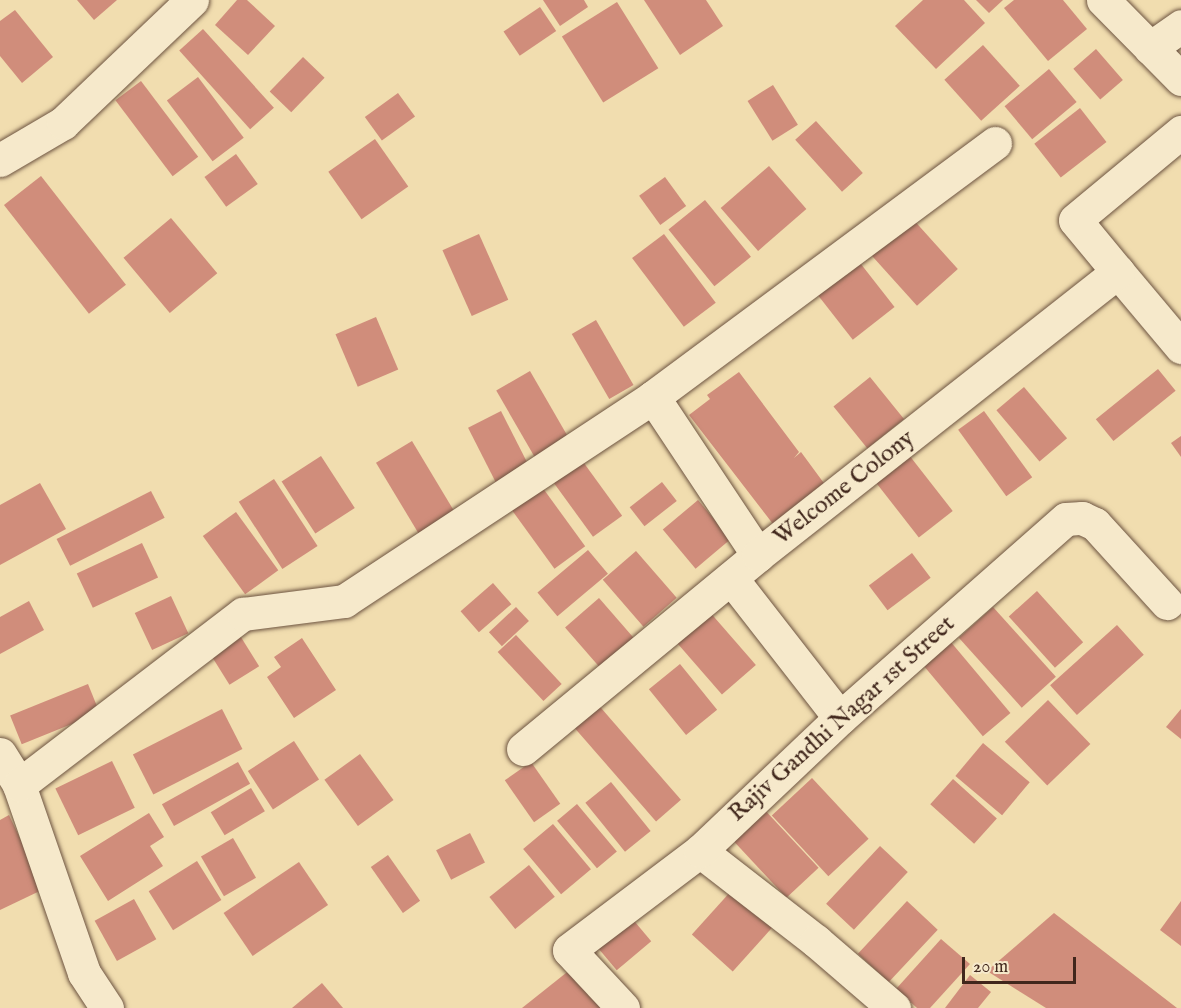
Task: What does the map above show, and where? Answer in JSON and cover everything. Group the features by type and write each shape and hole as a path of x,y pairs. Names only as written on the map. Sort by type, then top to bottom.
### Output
{"street":[{"path":"0,160 63,123 192,0"},
{"path":"1103,0 1181,79"},
{"path":"1150,48 1181,26"},
{"path":"1181,132 1075,220 1181,347"},
{"path":"19,785 243,614 344,601 653,397 995,143"},
{"name":"Welcome Colony","path":"653,397 758,555 1118,272"},
{"name":"Rajiv Gandhi Nagar 1st Street","path":"623,1008 569,950 700,851 840,718 1066,519 1082,518 1095,524 1167,603"},
{"path":"523,749 758,555"},
{"path":"731,578 840,718"},
{"path":"0,754 19,785 84,973 107,1008"},
{"path":"700,851 816,940 894,1008"}],"building":[{"path":"77,0 117,0 94,20"},
{"path":"237,0 247,0 275,26 248,55 215,25"},
{"path":"543,0 584,0 588,7 560,26"},
{"path":"644,0 706,0 723,26 680,55"},
{"path":"923,0 964,0 985,23 936,69 895,26"},
{"path":"976,0 1003,0 989,13"},
{"path":"1014,0 1063,0 1087,29 1048,61 1004,8"},
{"path":"617,2 658,68 603,103 562,36"},
{"path":"540,7 556,31 520,56 504,32"},
{"path":"15,10 53,57 22,83 0,56 0,21"},
{"path":"203,29 274,108 250,129 179,50"},
{"path":"983,45 1020,86 981,121 944,80"},
{"path":"1096,49 1123,80 1100,100 1073,69"},
{"path":"303,57 325,78 291,112 270,92"},
{"path":"1049,69 1077,102 1032,139 1005,106"},
{"path":"198,77 244,138 213,161 167,100"},
{"path":"141,81 198,157 173,176 115,100"},
{"path":"773,85 798,125 772,141 748,101"},
{"path":"398,93 415,116 382,141 365,117"},
{"path":"1080,108 1106,142 1061,178 1034,144"},
{"path":"816,121 863,173 842,192 795,140"},
{"path":"375,139 408,187 362,219 328,172"},
{"path":"236,154 258,184 226,207 204,177"},
{"path":"769,166 806,209 758,251 721,208"},
{"path":"41,176 126,285 89,314 4,205"},
{"path":"665,177 686,206 660,225 639,196"},
{"path":"705,200 751,257 714,286 668,230"},
{"path":"911,217 958,269 917,306 870,254"},
{"path":"171,218 217,273 170,313 124,258"},
{"path":"479,234 508,300 472,316 442,250"},
{"path":"664,234 716,303 684,327 632,258"},
{"path":"857,259 895,307 853,340 815,292"},
{"path":"376,317 398,369 358,387 335,334"},
{"path":"596,320 634,385 609,399 572,334"},
{"path":"1158,369 1176,391 1113,441 1096,419"},
{"path":"530,371 569,439 535,458 496,390"},
{"path":"739,372 799,452 794,458 801,452 826,486 773,524 689,415 710,399 707,395"},
{"path":"870,377 904,419 867,449 833,407"},
{"path":"1024,387 1067,438 1039,461 996,410"},
{"path":"501,411 530,467 497,484 468,428"},
{"path":"984,411 1032,477 1006,496 958,430"},
{"path":"1181,436 1181,457 1171,443"},
{"path":"412,441 458,518 422,540 376,463"},
{"path":"909,455 953,511 919,537 875,481"},
{"path":"321,456 355,508 315,534 282,482"},
{"path":"581,459 622,516 593,537 552,480"},
{"path":"274,479 318,546 282,569 239,502"},
{"path":"537,480 585,546 554,569 506,502"},
{"path":"662,482 677,501 644,526 630,507"},
{"path":"40,483 66,529 0,565 0,505"},
{"path":"151,491 165,518 70,566 57,539"},
{"path":"698,500 731,539 696,569 663,530"},
{"path":"236,512 278,570 245,594 203,536"},
{"path":"142,543 158,577 93,608 77,573"},
{"path":"588,550 608,574 557,616 537,592"},
{"path":"636,551 677,598 643,627 603,580"},
{"path":"912,553 931,578 888,610 869,585"},
{"path":"493,583 511,604 479,632 461,611"},
{"path":"1037,591 1083,642 1055,668 1009,616"},
{"path":"171,596 188,633 152,650 135,613"},
{"path":"599,598 639,644 605,674 565,628"},
{"path":"29,601 44,630 0,654 0,617"},
{"path":"516,607 529,621 502,646 489,632"},
{"path":"993,607 1056,677 1022,708 959,638"},
{"path":"708,610 756,665 722,695 674,640"},
{"path":"1117,625 1144,655 1077,715 1050,685"},
{"path":"239,634 259,666 229,685 209,653"},
{"path":"516,635 562,684 543,701 498,652"},
{"path":"302,638 336,690 294,718 267,677 281,667 274,657"},
{"path":"950,641 1010,713 983,736 922,664"},
{"path":"680,664 717,710 686,735 649,689"},
{"path":"88,684 100,713 22,744 10,715"},
{"path":"1048,700 1090,744 1047,786 1005,742"},
{"path":"595,701 681,800 656,822 570,723"},
{"path":"222,709 242,749 153,794 133,754"},
{"path":"1181,709 1181,739 1166,727"},
{"path":"294,741 319,780 273,810 248,771"},
{"path":"983,743 1030,782 1002,815 955,776"},
{"path":"360,754 394,800 358,826 324,780"},
{"path":"112,761 135,808 78,835 55,789"},
{"path":"238,762 250,784 174,826 162,804"},
{"path":"531,762 560,804 534,822 505,780"},
{"path":"812,778 869,839 828,876 772,816"},
{"path":"953,779 997,818 974,844 930,804"},
{"path":"611,782 651,831 625,852 585,803"},
{"path":"251,788 265,811 225,835 211,812"},
{"path":"577,804 617,851 597,868 557,821"},
{"path":"762,807 819,868 786,898 730,837"},
{"path":"149,813 164,837 150,846 163,866 108,901 80,856"},
{"path":"9,815 44,889 0,910 0,820"},
{"path":"553,824 591,869 561,894 523,849"},
{"path":"470,833 485,862 451,880 436,850"},
{"path":"233,838 256,878 224,896 201,856"},
{"path":"880,846 908,872 854,930 826,904"},
{"path":"388,855 420,901 403,913 371,867"},
{"path":"197,861 221,900 173,930 149,891"},
{"path":"299,862 328,905 253,956 224,913"},
{"path":"529,865 555,897 515,929 489,897"},
{"path":"732,890 773,927 733,971 692,935"},
{"path":"134,899 156,939 117,961 95,921"},
{"path":"907,901 938,930 889,982 858,954"},
{"path":"1181,901 1181,946 1160,930"},
{"path":"1054,913 1177,1008 1046,1008 987,971"},
{"path":"630,916 651,941 617,970 596,945"},
{"path":"941,939 970,964 930,1008 917,1008 896,989"},
{"path":"571,969 603,1008 522,1008"},
{"path":"970,975 991,992 978,1008 945,1008"},
{"path":"322,983 343,1008 292,1008"}]}
